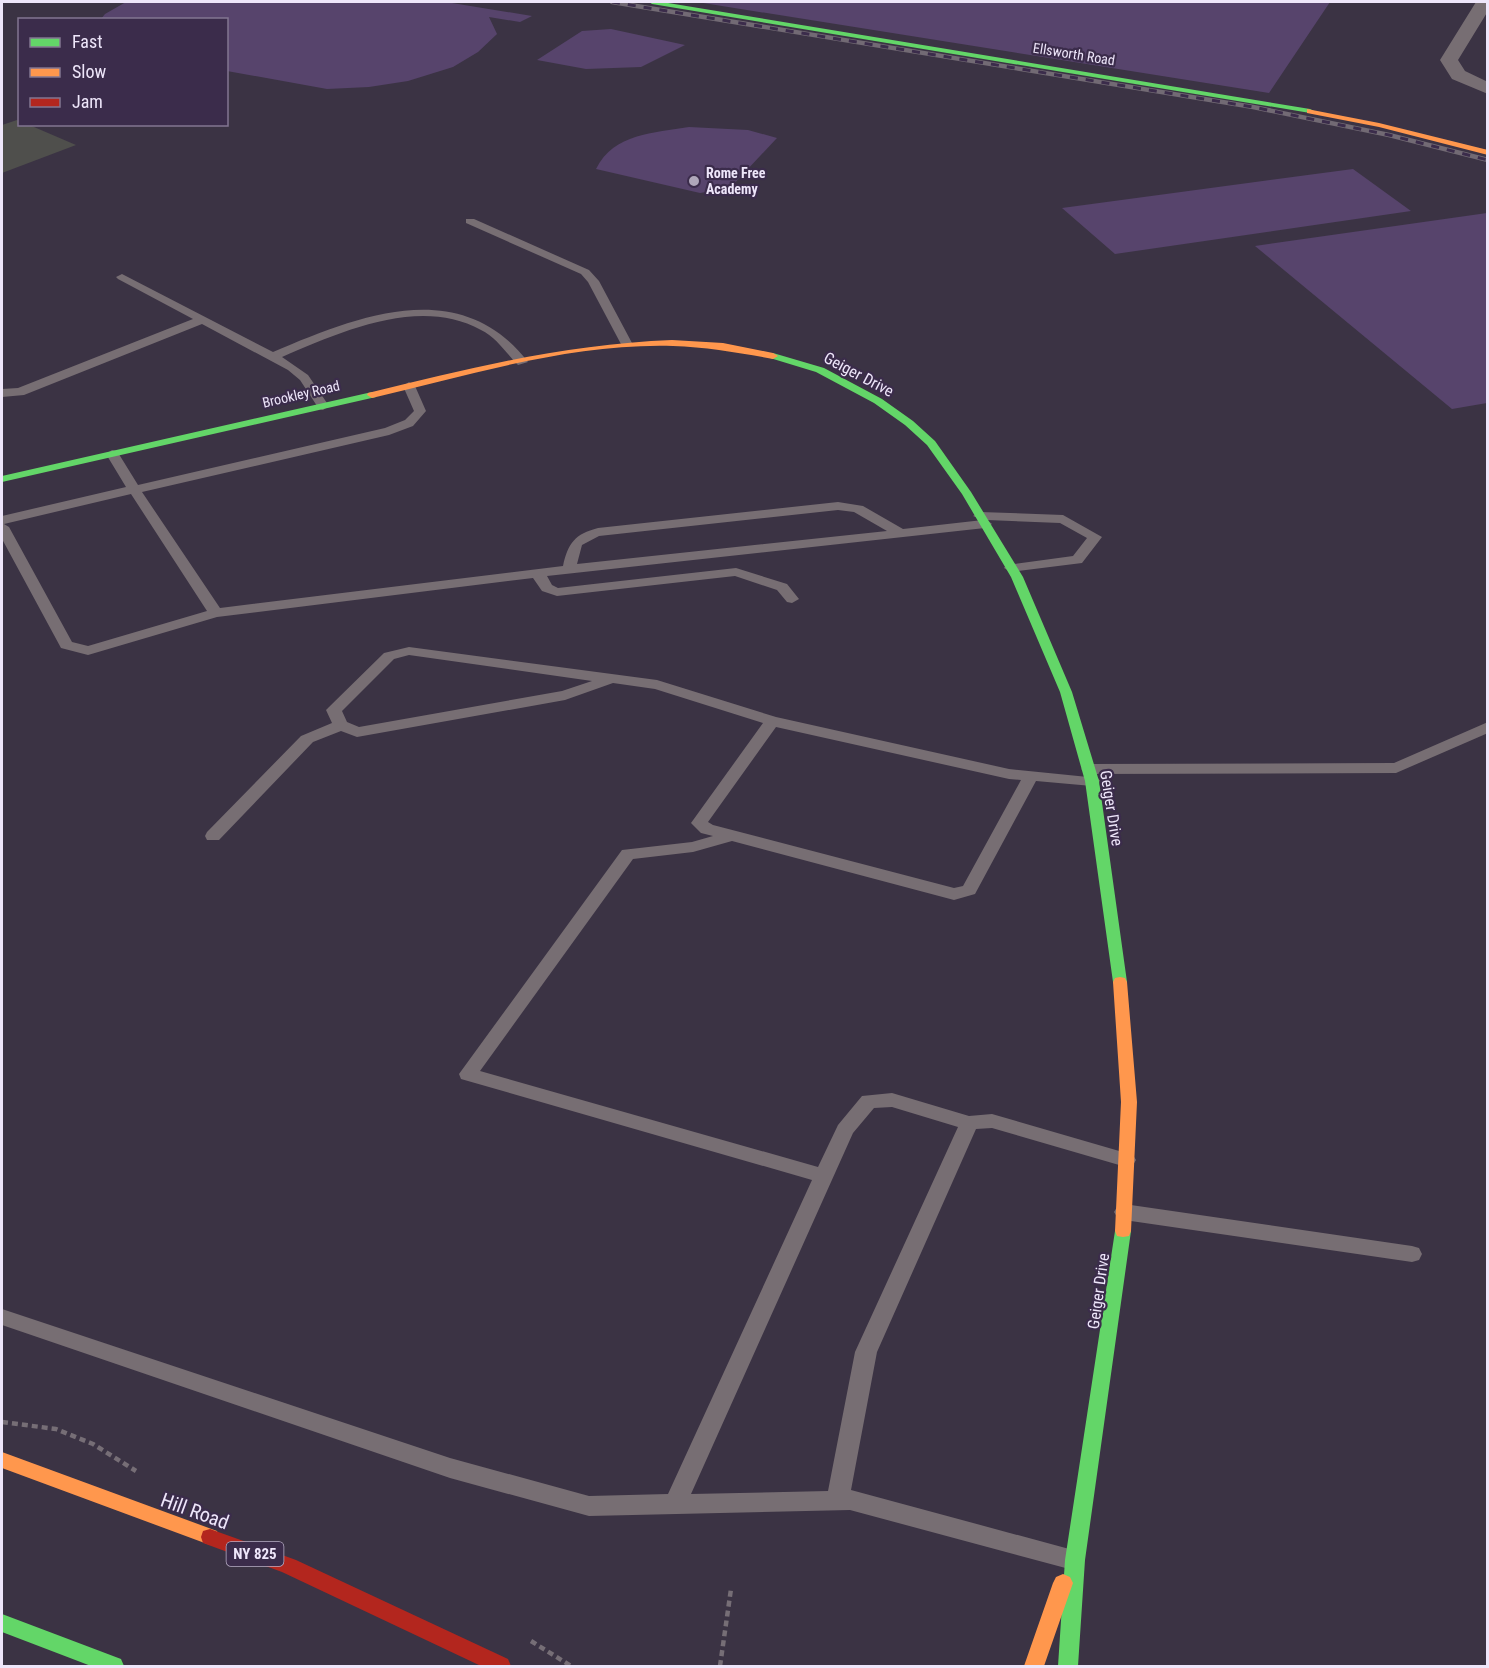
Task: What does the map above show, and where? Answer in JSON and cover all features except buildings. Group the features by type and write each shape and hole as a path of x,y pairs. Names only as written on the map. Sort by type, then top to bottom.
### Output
{"street":[{"name":"Ellsworth Road","path":"652,2 1265,102 1379,125 1488,153"},
{"path":"1484,2 1449,60 1450,67 1458,75 1488,88"},
{"name":"Geiger Drive","path":"609,345 678,342 733,347 771,355 820,370 878,401 909,423 931,443 1011,568 1066,692 1091,775 1122,994 1129,1102 1123,1234 1075,1560 1068,1666"},
{"name":"Brookley Road","path":"2,479 409,386 609,345"},
{"name":"Hill Road","path":"2,1460 289,1566 501,1666"},
{"name":"Geiger Drive","path":"1034,1666 1064,1581 1075,1560"},
{"path":"2,1623 114,1666"}],"lane":[{"path":"470,221 585,272 593,280 626,343"},
{"path":"122,277 292,367 304,378 323,406"},
{"path":"272,357 356,323 412,314 451,316 482,325 494,333 522,362"},
{"path":"2,393 20,392 202,320"},
{"path":"2,520 389,431 409,423 420,411 409,386"},
{"path":"112,454 186,571 216,613"},
{"path":"569,570 574,546 582,536 632,528 838,506 858,509 901,533"},
{"path":"2,527 66,645 88,651 216,613 901,533 982,520 1064,519 1095,537 1077,560 1011,568"},
{"path":"538,574 547,588 557,592 736,572 783,587 792,599"},
{"path":"611,679 565,694 357,732 341,725 334,710 389,656 409,651 657,685 772,721 1009,774 1031,776 1396,768 1488,727"},
{"path":"772,721 699,823 707,830 954,894 969,890 1031,776"},
{"path":"213,836 307,739 341,725"},
{"path":"730,836 693,847 628,854 468,1074 824,1176"},
{"path":"675,1504 845,1130 869,1101 892,1100 969,1123 992,1121 1126,1160"},
{"path":"838,1500 866,1352 969,1123"},
{"path":"1124,1212 1412,1254"},
{"path":"2,1317 450,1468 589,1506 850,1500 962,1528 1075,1560"}],"path":[{"path":"720,1666 731,1589"}],"shaded area":[{"path":"126,2 446,2 532,16 520,22 489,17 497,34 478,52 453,67 408,81 369,87 327,89 228,71 228,18 102,18"},
{"path":"697,2 1330,2 1269,93"},
{"path":"611,29 685,45 641,67 586,69 537,60 582,31"},
{"path":"689,127 748,130 777,138 730,188 700,193 596,169 613,148 624,141 649,133"},
{"path":"1353,169 1411,211 1115,254 1062,208"},
{"path":"1487,213 1487,403 1452,409 1255,246"}],"railway":[{"path":"612,2 1253,107 1389,135 1488,160"}],"traffic: fast":[{"path":"652,2 1310,111"},
{"path":"773,356 820,370 878,401 909,423 931,443 967,494 1017,577 1066,692 1092,781 1120,982"},
{"path":"2,479 372,395"},
{"path":"1068,1666 1075,1560 1123,1231"},
{"path":"2,1623 114,1666"}],"traffic: slow":[{"path":"1310,111 1379,125 1488,153"},
{"path":"372,395 521,360 622,345 672,343 723,346 773,356"},
{"path":"1120,982 1129,1102 1123,1231"},
{"path":"2,1460 210,1537"},
{"path":"1034,1666 1063,1583"}],"traffic: jam":[{"path":"210,1537 289,1566 501,1666"}],"place":[{"name":"Rome Free Academy","path":"694,181"}]}
